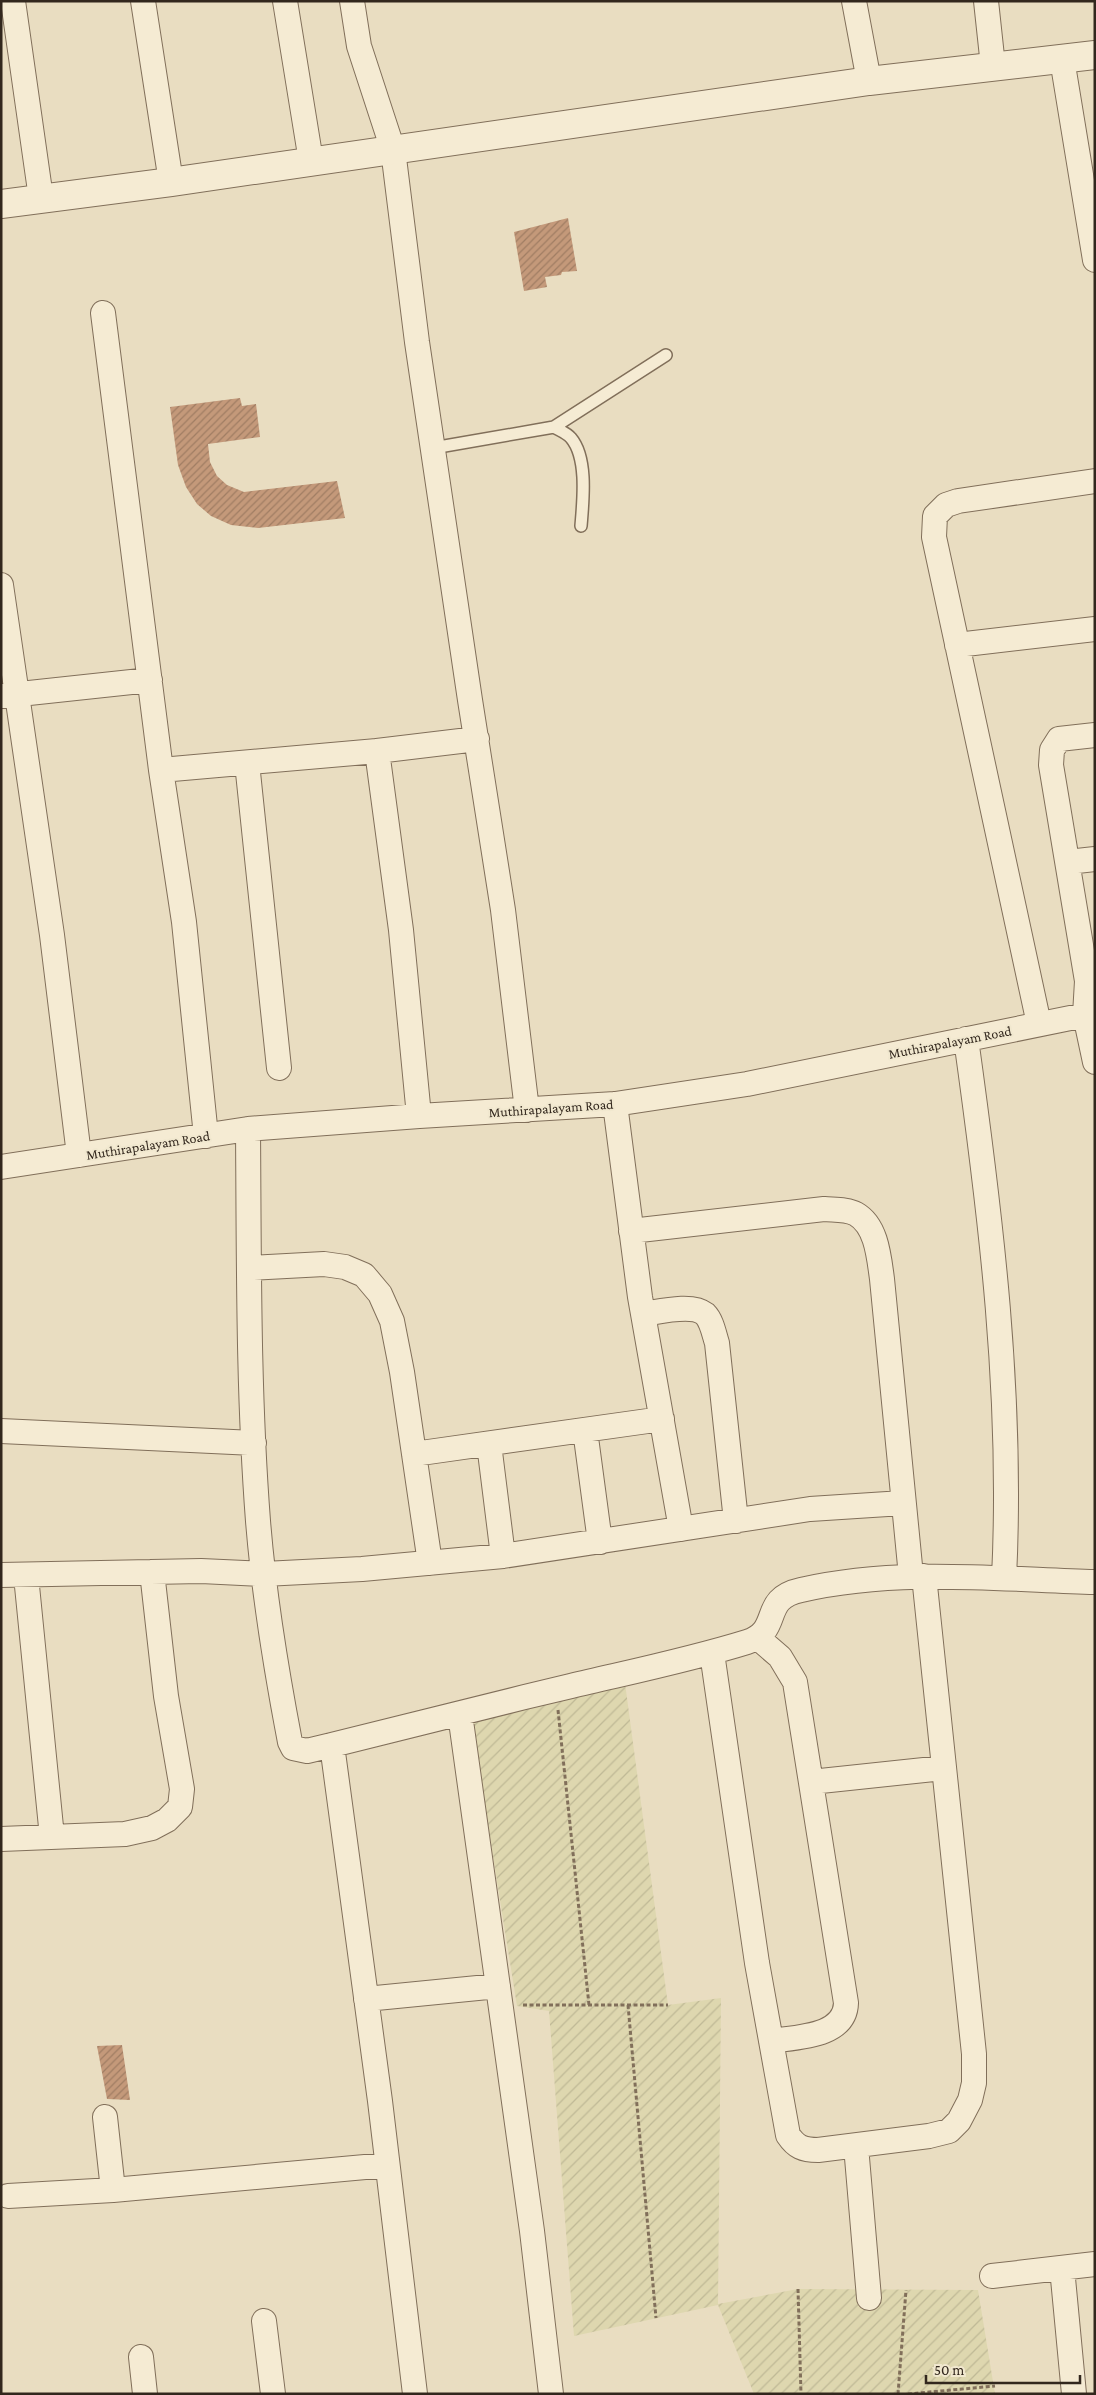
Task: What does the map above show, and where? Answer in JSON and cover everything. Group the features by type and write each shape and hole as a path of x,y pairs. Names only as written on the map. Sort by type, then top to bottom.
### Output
{"street":[{"path":"13,1 42,198"},
{"path":"143,1 171,182"},
{"path":"286,1 312,161"},
{"path":"352,1 358,46 393,150 433,448 503,910 527,1110"},
{"path":"854,1 869,81"},
{"path":"986,1 993,66"},
{"path":"1,204 171,182 869,81 1095,55"},
{"path":"1062,59 1095,260"},
{"path":"103,313 161,770 184,922 206,1136"},
{"path":"1039,1024 934,537 935,516 946,505 958,501 1095,482"},
{"path":"1,585 10,695 79,1155"},
{"path":"957,645 1095,629"},
{"path":"10,695 150,680"},
{"path":"1095,735 1059,739 1052,750 1051,766 1087,982 1095,1062"},
{"path":"161,770 377,751 477,739"},
{"path":"377,751 401,930 419,1116"},
{"path":"247,763 279,1068"},
{"path":"1068,862 1095,859"},
{"name":"Muthirapalayam Road","path":"1,1166 248,1129 615,1104 747,1084 1090,1014"},
{"path":"966,1039 986,1184 1003,1360 1007,1520 1004,1578"},
{"path":"615,1104 643,1314 681,1529"},
{"path":"248,1129 254,1443 258,1522 272,1649 290,1742 294,1748 300,1750 332,1745 712,1653 758,1638 769,1626 775,1604 780,1598 790,1592 818,1586 918,1576 1095,1582"},
{"path":"631,1231 824,1209 855,1213 866,1222 879,1254 903,1503 918,1576 943,1768 970,2009 974,2082 970,2100 960,2121 949,2131 929,2136 818,2150 803,2150 794,2144 788,2135 783,2118 757,1963 712,1653"},
{"path":"250,1268 324,1264 345,1267 364,1275 380,1294 392,1321 402,1372 430,1564"},
{"path":"643,1314 682,1308 696,1310 705,1314 713,1327 717,1343 736,1520"},
{"path":"414,1454 662,1419"},
{"path":"585,1430 600,1542"},
{"path":"1,1431 254,1443"},
{"path":"489,1444 503,1556"},
{"path":"1,1575 201,1571 264,1574 320,1573 503,1556 810,1509 903,1503"},
{"path":"1,1839 125,1834 152,1828 167,1820 180,1808 182,1790 166,1696 152,1572"},
{"path":"26,1576 52,1837"},
{"path":"758,1638 780,1656 795,1682 846,2003 845,2014 838,2023 826,2030 771,2041"},
{"path":"460,1714 532,2231 551,2394"},
{"path":"332,1745 366,1999 415,2394"},
{"path":"811,1782 943,1768"},
{"path":"366,1999 498,1986"},
{"path":"105,2117 113,2190"},
{"path":"856,2146 869,2298"},
{"path":"8,2196 113,2190 387,2165"},
{"path":"992,2276 1095,2264"},
{"path":"1062,2268 1074,2394"},
{"path":"264,2321 273,2394"},
{"path":"141,2357 145,2394"}],"lane":[{"path":"433,448 554,427 666,355"},
{"path":"554,427 570,437 579,453 583,490 581,526"}],"path":[{"path":"558,1709 589,2005"},
{"path":"628,2005 656,2318"},
{"path":"517,2006 668,2005"},
{"path":"798,2289 801,2394"},
{"path":"898,2394 906,2290"},
{"path":"908,2394 995,2386"}],"shaded area":[{"path":"625,1683 668,2005 721,1998 718,2304 798,2289 978,2290 995,2394 754,2394 718,2305 574,2336 549,2011 517,2006 471,1720"}],"building":[{"path":"568,218 577,271 562,272 561,275 545,277 547,287 524,291 514,232"},
{"path":"240,398 242,406 256,404 260,437 208,444 210,462 217,476 227,485 244,492 337,481 345,518 258,528 231,525 211,516 197,504 186,487 178,465 170,407"},
{"path":"122,2045 130,2100 107,2099 97,2046"}]}
